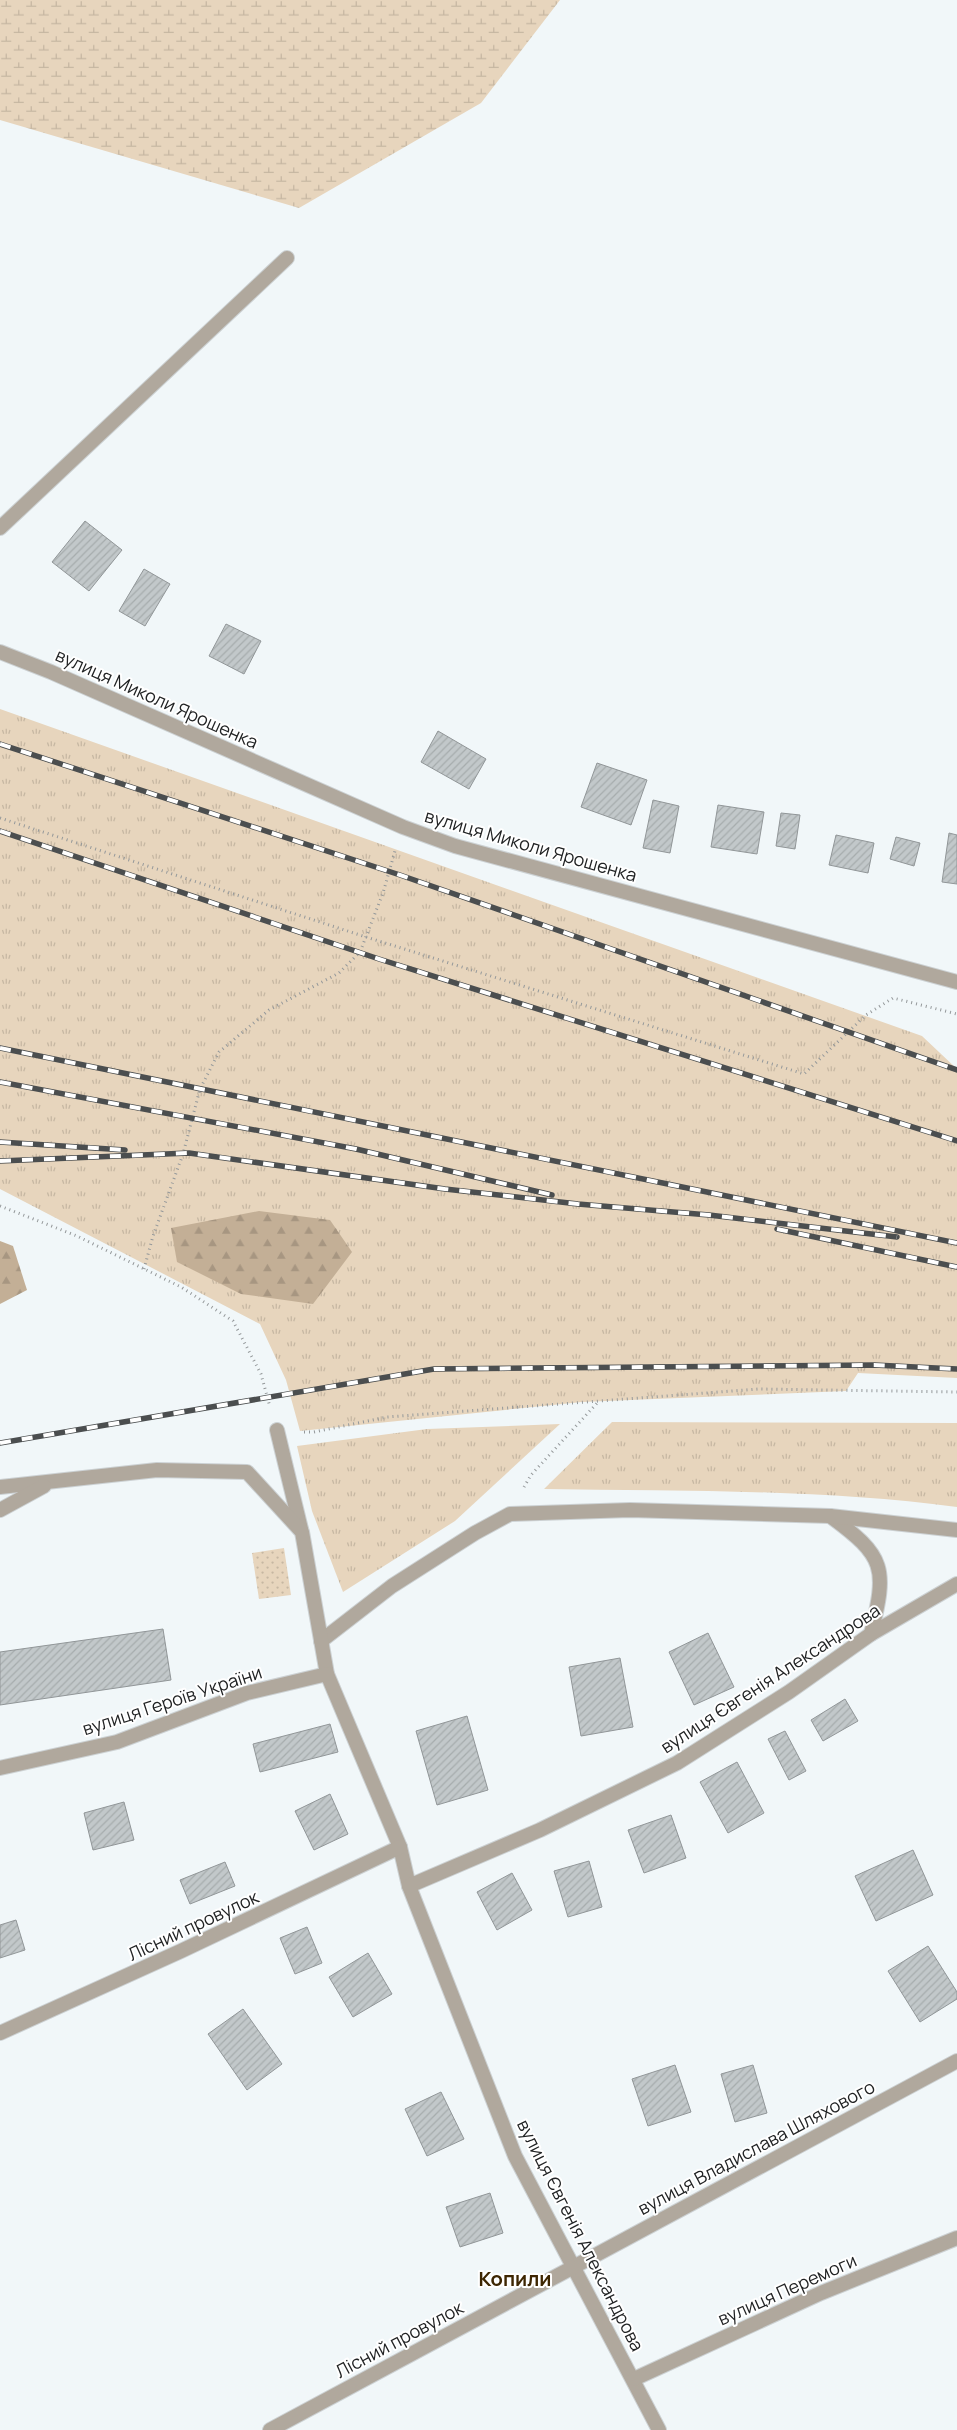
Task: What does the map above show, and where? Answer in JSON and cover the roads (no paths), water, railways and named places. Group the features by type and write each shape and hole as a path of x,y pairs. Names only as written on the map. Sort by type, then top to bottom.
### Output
{"street":[{"path":"0,528 287,258"},
{"name":"вулиця Миколи Ярошенка","path":"0,652 60,676 403,827 455,846 957,982"},
{"name":"вулиця Євгенія Александрова","path":"277,1430 302,1532 327,1674 400,1847 409,1886 515,2156 572,2268 634,2379 659,2430"},
{"path":"0,1487 158,1470 247,1472 302,1532"},
{"path":"0,1510 51,1482"},
{"path":"321,1641 392,1586 475,1533 510,1514 630,1510 830,1516 957,1530"},
{"path":"830,1516 857,1536 873,1554 881,1577 879,1601 871,1634"},
{"name":"вулиця Євгенія Александрова","path":"409,1886 540,1830 677,1763 790,1692 871,1634 957,1584"},
{"name":"вулиця Героїв України","path":"0,1768 117,1742 247,1693 327,1674"},
{"name":"Лісний провулок","path":"0,2033 181,1952 400,1847"},
{"name":"вулиця Владислава Шляхового","path":"572,2268 957,2061"},
{"name":"вулиця Перемоги","path":"634,2379 821,2293 957,2238"},
{"name":"Лісний провулок","path":"270,2430 572,2268"}],"railway":[{"path":"0,744 400,875 957,1070"},
{"path":"0,831 379,959 957,1141"},
{"path":"0,1048 957,1243"},
{"path":"0,1082 356,1149 552,1195"},
{"path":"0,1142 125,1150"},
{"path":"0,1161 189,1153 445,1189 578,1204 709,1215 897,1237"},
{"path":"777,1229 957,1267"},
{"path":"0,1443 434,1369 874,1365 957,1369"}],"district":[{"name":"Копили","path":"515,2278"}]}
